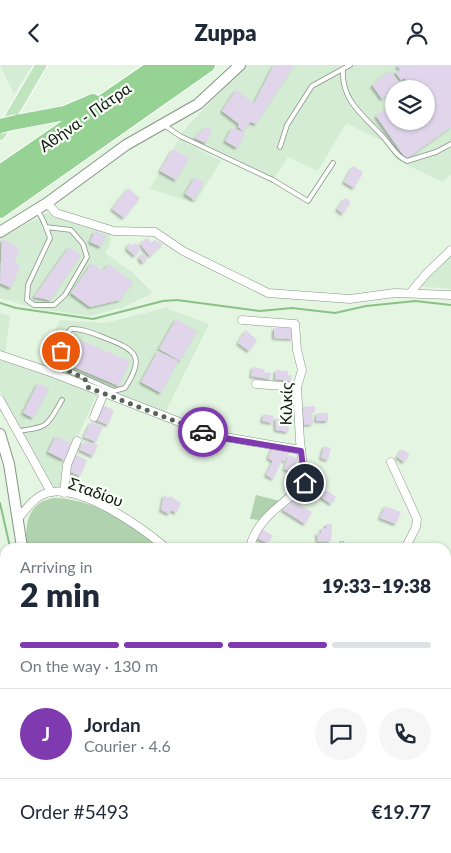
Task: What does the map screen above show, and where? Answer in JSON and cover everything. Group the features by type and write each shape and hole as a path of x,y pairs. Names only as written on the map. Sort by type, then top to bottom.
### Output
{"highway":[{"path":"0,172 156,65"},
{"name":"Αθήνα - Πάτρα","path":"0,185 173,65"},
{"name":"Αθήνα - Πάτρα","path":"0,197 190,65"},
{"path":"10,215 208,65"},
{"path":"0,125 48,117 82,106 143,74"}],"main road":[{"path":"0,135 41,65"}],"street":[{"path":"0,232 10,215 36,210 47,203 126,145 198,104 240,65"},
{"path":"47,203 56,213 114,231 156,231 183,251 268,293 350,299 411,292 451,295"},
{"path":"411,292 425,275 451,250"},
{"name":"Κιλκίς","path":"242,320 295,324 297,350 302,370 297,387 305,483 263,521 251,543"},
{"path":"0,355 213,435 301,451"},
{"path":"256,384 297,387"},
{"path":"94,417 104,393"},
{"path":"0,400 51,493"},
{"path":"0,434 10,464 21,543"},
{"path":"64,493 67,465 77,441"},
{"path":"391,463 417,519 416,527 408,543"},
{"name":"Σταδίου","path":"18,519 36,499 51,493 64,493 92,501 122,515 160,543"}],"lane":[{"path":"280,147 287,125 312,86 350,65"},
{"path":"343,70 342,83 350,102 385,138 399,158 407,161 436,152 451,144"},
{"path":"164,125 180,136 273,180 308,201 333,163"},
{"path":"36,210 44,219 46,227 50,238 28,285 27,300 34,305 54,305 65,295 87,257 83,244 71,230 46,227"},
{"path":"85,379 114,391 120,391 131,379 136,365 132,352 128,347 97,335 71,329 64,338 58,363 61,367 85,379 87,387"},
{"path":"18,431 40,429 47,425 62,400"}],"shaded area":[{"path":"0,65 33,65 14,94"},
{"path":"246,65 451,65 451,174 442,182 397,160 382,141 346,123 318,171 288,157 274,178 181,133"},
{"path":"179,139 221,161 195,203 150,189"},
{"path":"47,213 111,234 110,245 105,253 133,273 153,293 124,307 90,316 34,308 0,298 0,238"},
{"path":"451,254 451,289 418,286"},
{"path":"169,307 168,309 209,324 165,413 39,366 60,320 105,323"},
{"path":"0,313 10,316 5,354 0,352"},
{"path":"0,358 98,392 64,467 62,488 54,487 0,392"},
{"path":"256,495 280,501 260,520 250,519"},
{"path":"55,498 69,499 97,508 124,521 154,543 26,543 26,530 30,515 33,509 46,500"}],"building":[{"path":"274,65 294,65 256,124 250,122 244,132 238,127 239,124 222,111 236,90 254,103"},
{"path":"397,65 451,65 451,127 406,159 386,130 435,130 435,80 406,80 405,78 401,80 395,72 400,70"},
{"path":"390,71 397,80 385,80 385,97 382,99 372,85"},
{"path":"385,110 385,129 376,116"},
{"path":"208,126 212,130 206,143 194,138"},
{"path":"232,128 244,132 242,133 245,135 237,148 225,141"},
{"path":"173,149 189,158 176,180 160,171"},
{"path":"353,166 363,172 354,188 344,182"},
{"path":"195,177 204,182 194,200 185,194"},
{"path":"128,188 140,198 124,218 112,209"},
{"path":"345,198 351,202 343,214 337,209"},
{"path":"95,231 106,236 101,247 90,242"},
{"path":"147,238 152,243 155,240 163,244 150,256 140,244"},
{"path":"2,239 20,248 14,262 20,265 11,288 0,283"},
{"path":"129,243 133,246 135,243 141,248 135,256 127,249"},
{"path":"69,247 81,255 50,300 34,297"},
{"path":"143,253 148,258 143,263 139,258"},
{"path":"92,263 103,271 108,264 133,282 120,300 90,307 71,293"},
{"path":"176,319 197,331 180,361 159,349"},
{"path":"274,328 292,328 292,339 274,338"},
{"path":"246,330 257,340 249,351 238,343"},
{"path":"77,339 130,361 119,386 67,364 69,357 65,355 70,343 74,345"},
{"path":"158,351 178,361 161,393 141,382"},
{"path":"253,367 264,369 264,372 271,373 270,379 251,376"},
{"path":"276,370 288,371 288,375 292,375 291,381 275,379"},
{"path":"38,383 49,389 33,418 23,413"},
{"path":"102,405 114,410 108,425 96,420"},
{"path":"315,406 315,411 312,411 313,424 304,425 303,407"},
{"path":"317,413 328,413 328,421 316,421"},
{"path":"264,414 274,416 272,423 262,421"},
{"path":"275,418 290,422 288,432 276,430"},
{"path":"91,422 103,427 96,442 84,437"},
{"path":"56,436 72,444 64,460 48,452"},
{"path":"84,442 98,445 93,456 80,450"},
{"path":"273,446 289,453 285,461 282,460 273,479 266,475 273,461 268,458"},
{"path":"324,446 331,448 328,460 321,458"},
{"path":"402,449 410,454 404,462 397,457"},
{"path":"76,455 87,460 80,476 69,471 72,465 69,464"},
{"path":"289,455 298,458 293,472 284,469"},
{"path":"326,490 336,497 331,504 321,497"},
{"path":"164,495 169,498 170,496 181,503 176,513 171,510 169,514 161,510"},
{"path":"290,499 312,512 305,524 283,510"},
{"path":"385,506 401,512 396,524 380,518"},
{"path":"326,524 332,524 331,541 318,542 317,533 321,533 322,528 326,528"},
{"path":"261,528 273,536 267,543 255,537"}],"waterway":[{"path":"0,303 16,308 93,319 163,301 177,300 260,311 292,308 335,313 366,306 415,301 451,305"},
{"path":"0,503 9,543"}],"way so far":[{"path":"61,351 58,363 61,367 85,379 87,387 203,432"}],"route":[{"path":"203,432 218,437 301,451 305,483"}]}
